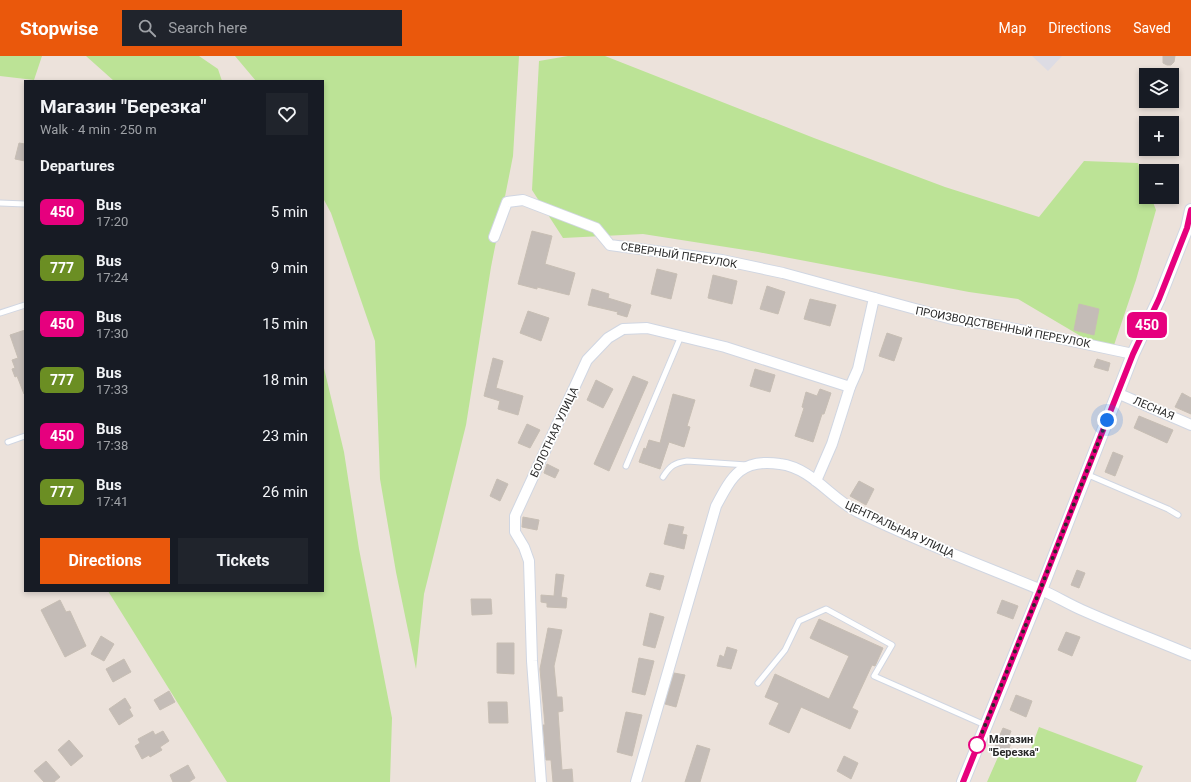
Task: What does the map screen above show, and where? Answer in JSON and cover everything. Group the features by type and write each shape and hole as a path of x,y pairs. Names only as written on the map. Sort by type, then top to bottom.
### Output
{"street":[{"name":"СЕВЕРНЫЙ ПЕРЕУЛОК","path":"494,237 507,202 523,200 596,228 610,245 722,260 783,274 874,298"},
{"path":"963,782 1117,393 1133,354 1159,299 1187,228 1191,210"},
{"path":"816,481 832,444 850,387 858,369 874,298"},
{"name":"ПРОИЗВОДСТВЕННЫЙ ПЕРЕУЛОК","path":"874,298 952,319 1001,326 1133,354"},
{"name":"БОЛОТНАЯ УЛИЦА","path":"541,782 532,661 530,561 515,532 515,516 587,360 608,338 623,329 646,328 725,347 850,387"},
{"name":"ЛЕСНАЯ","path":"1117,393 1191,425"},
{"name":"ЦЕНТРАЛЬНАЯ УЛИЦА","path":"636,782 716,506 729,481 738,471 752,465 767,463 795,467 816,481 842,503 857,512 926,543 1040,590 1081,610 1191,655"}],"lane":[{"path":"0,204 24,204"},
{"path":"0,313 24,305"},
{"path":"626,466 681,336"},
{"path":"8,442 24,436"},
{"path":"663,477 669,468 678,462 687,461 752,465"},
{"path":"1086,474 1168,509 1178,515"},
{"path":"758,683 785,650 799,621 826,609 892,645 874,676 985,725"}],"shaded area":[{"path":"1032,56 1062,56 1048,71"}],"green space":[{"path":"0,56 42,56 34,80 0,76"},
{"path":"86,56 199,56 218,69 222,80 113,80"},
{"path":"235,56 519,56 513,156 491,267 466,425 424,594 416,669 396,572 380,479 375,341 331,213 324,200 324,80 255,80"},
{"path":"568,56 605,56 814,138 945,187 1039,217 1084,161 1138,163 1139,204 1154,204 1156,210 1136,280 1111,354 1018,299 969,292 758,252 643,234 563,238 532,190 539,61"},
{"path":"324,368 344,452 359,549 392,718 390,782 227,782 109,592 324,592"},
{"path":"1039,727 1143,766 1136,782 987,782 998,757 1028,757"}],"building":[{"path":"1163,56 1175,56 1174,62 1171,65 1163,63"},
{"path":"19,143 24,144 24,161 15,159"},
{"path":"532,231 552,236 545,264 575,273 569,295 518,284"},
{"path":"657,269 677,274 671,299 651,294"},
{"path":"713,275 737,281 732,304 708,298"},
{"path":"767,286 785,292 778,314 760,309"},
{"path":"592,289 609,294 608,298 631,305 627,317 617,314 618,312 588,305"},
{"path":"810,299 836,305 830,326 804,319"},
{"path":"1079,304 1099,309 1094,335 1074,330"},
{"path":"528,311 549,318 541,341 520,333"},
{"path":"24,330 24,394 17,376 15,377 12,369 15,368 12,360 18,358 10,335"},
{"path":"887,333 902,338 894,361 879,356"},
{"path":"493,358 503,361 496,388 523,396 518,415 498,409 500,401 484,396"},
{"path":"1097,359 1110,363 1108,371 1094,367"},
{"path":"755,369 775,375 770,392 750,386"},
{"path":"633,376 648,382 609,471 594,464"},
{"path":"596,380 613,389 603,408 587,400"},
{"path":"820,389 831,393 824,414 822,414 813,442 795,436 804,408 802,407 806,392 817,396"},
{"path":"1182,393 1191,398 1191,414 1175,407"},
{"path":"673,394 695,400 687,426 690,427 684,447 669,442 660,469 639,462 644,448 646,449 649,440 660,443"},
{"path":"1139,416 1173,430 1167,443 1134,428"},
{"path":"527,424 540,430 530,448 518,443"},
{"path":"1113,452 1123,456 1115,476 1105,472"},
{"path":"547,464 559,470 555,478 544,473"},
{"path":"497,479 508,484 500,501 490,496"},
{"path":"859,481 874,489 866,505 850,496"},
{"path":"523,517 539,520 537,530 522,527"},
{"path":"669,524 684,527 682,534 687,535 684,549 664,544"},
{"path":"1077,570 1085,573 1079,588 1071,585"},
{"path":"650,573 664,576 660,590 646,586"},
{"path":"556,574 564,575 561,597 567,598 566,608 547,607 547,603 541,602 541,595 554,596"},
{"path":"471,599 491,599 492,614 472,615"},
{"path":"60,600 66,612 70,611 86,646 65,657 41,610"},
{"path":"1002,600 1018,606 1013,619 997,613"},
{"path":"650,613 664,617 655,648 643,645"},
{"path":"819,619 883,648 875,666 872,665 852,708 858,711 850,729 801,707 789,733 769,724 779,703 765,697 775,674 829,699 849,656 810,638"},
{"path":"548,628 562,630 554,666 557,697 562,697 563,711 558,712 562,770 572,769 573,782 553,782 551,760 546,760 543,725 545,725 540,669"},
{"path":"1066,632 1080,637 1072,656 1058,650"},
{"path":"101,636 114,644 104,661 91,654"},
{"path":"497,643 514,643 514,674 497,673"},
{"path":"727,647 737,650 731,669 717,666 720,655 724,657"},
{"path":"639,658 654,661 645,695 632,692"},
{"path":"124,659 131,672 113,682 106,669"},
{"path":"674,673 685,675 676,707 665,704"},
{"path":"169,691 175,702 160,710 154,700"},
{"path":"1016,695 1032,701 1026,717 1010,710"},
{"path":"125,698 131,708 129,709 133,716 119,725 109,709"},
{"path":"488,702 507,702 508,723 489,723"},
{"path":"626,712 642,715 632,756 617,752"},
{"path":"1003,728 1011,731 1008,739 1012,741 1006,756 993,751"},
{"path":"153,731 155,735 163,731 169,741 160,747 162,750 150,757 149,755 142,759 135,746 140,743 138,739"},
{"path":"69,740 83,756 71,766 58,750"},
{"path":"697,745 710,749 700,782 685,782"},
{"path":"844,756 858,763 851,779 837,771"},
{"path":"46,761 60,777 54,782 44,782 34,771"},
{"path":"188,765 195,778 189,782 173,782 170,775"}],"bus line":[{"name":"450","path":"963,782 1117,393 1133,354 1159,299 1187,228 1191,210"}],"place":[{"name":"Магазин \"Березка\"","path":"977,745"}],"route":[{"path":"977,745 1107,420"}]}
